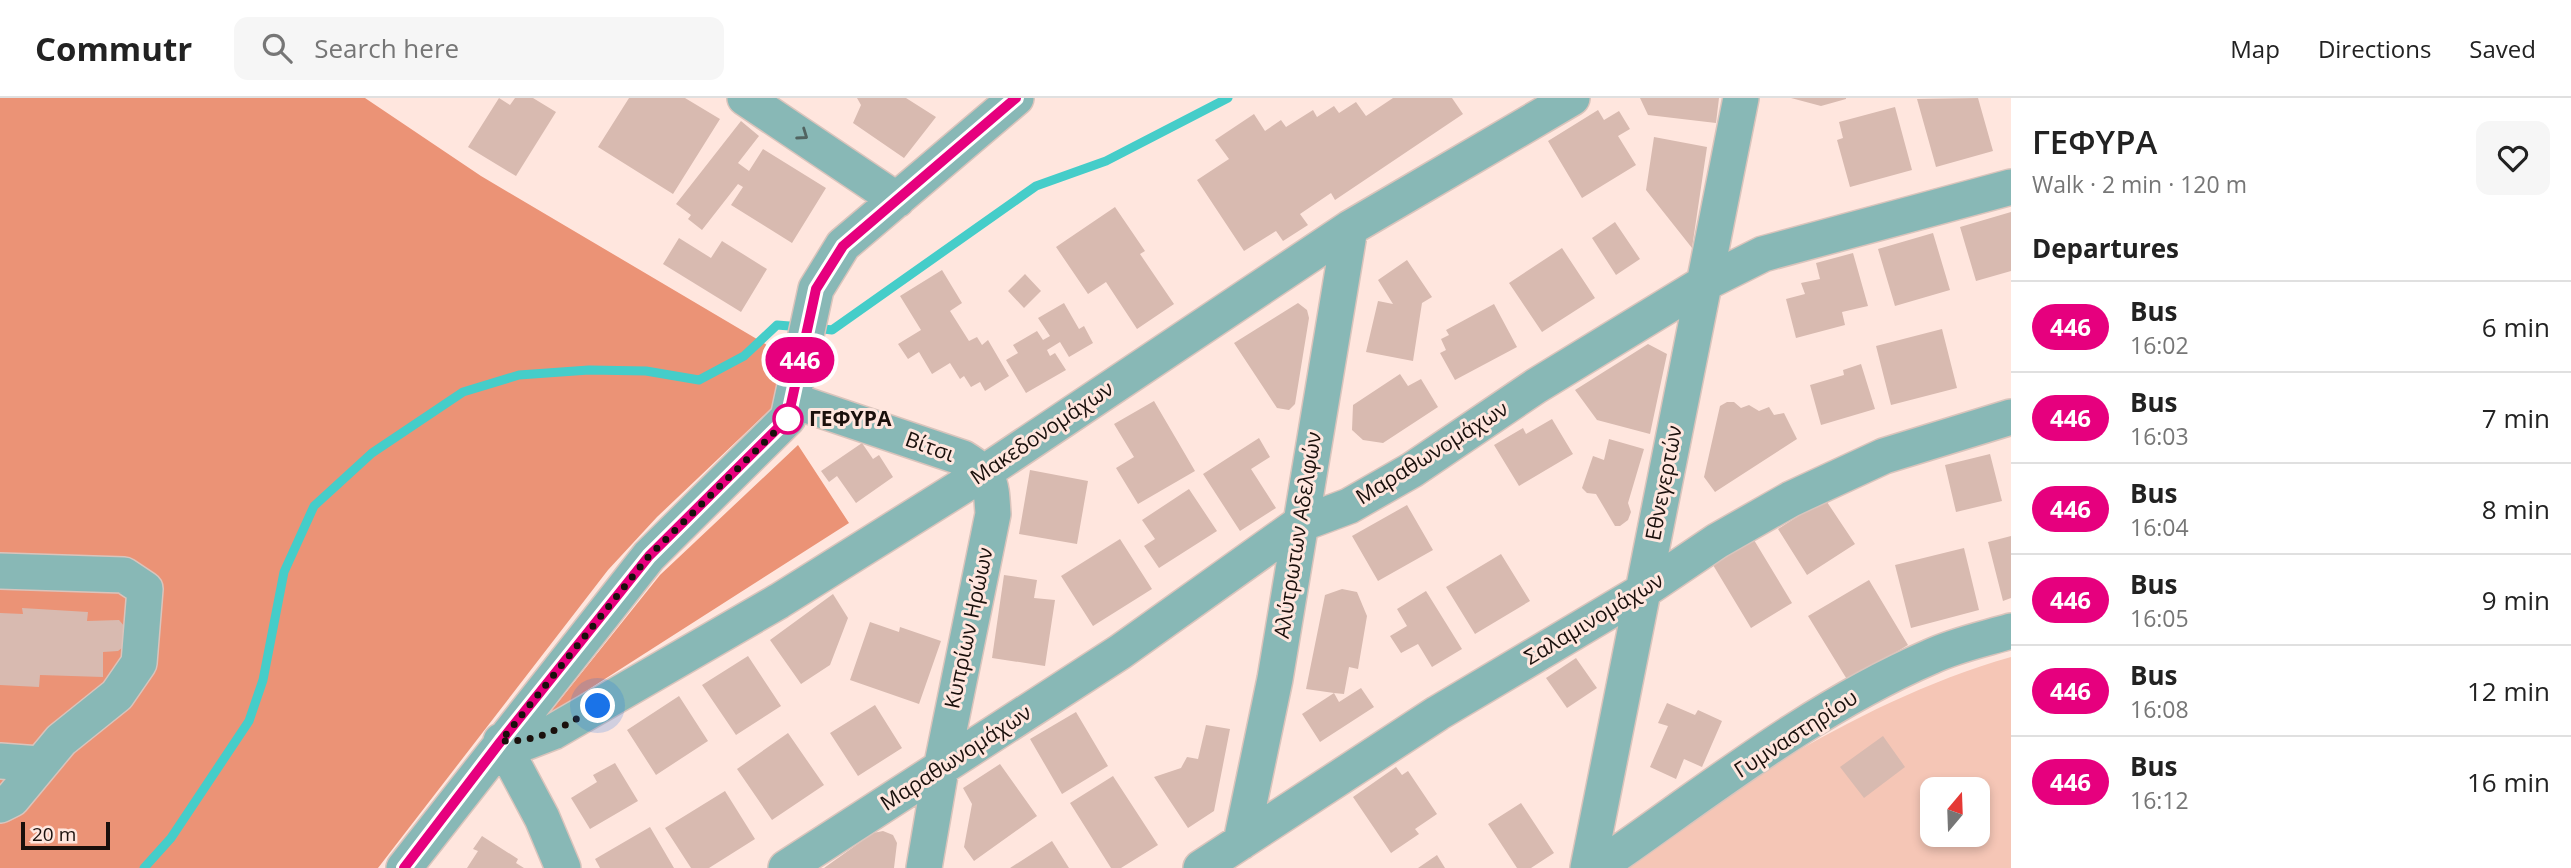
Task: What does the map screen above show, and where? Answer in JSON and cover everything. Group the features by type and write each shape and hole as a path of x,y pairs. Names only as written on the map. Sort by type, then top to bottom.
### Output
{"street":[{"path":"745,98 898,200"},
{"path":"404,868 501,741 649,556 778,432 788,418 794,401 810,308 827,266 843,246 1016,98"},
{"name":"Μακεδονομάχων","path":"501,741 527,742 553,732 779,601 985,472 1350,228 1572,98"},
{"name":"Εθνεγερτών","path":"1588,868 1741,98"},
{"name":"Μαραθωνομάχων","path":"786,868 1120,652 1298,525 1349,506 1412,470 1536,386 1703,284 1763,254 2011,187"},
{"name":"Αλύτρωτων Αδελφών","path":"1247,855 1298,525 1350,228"},
{"name":"Βίτσι","path":"794,401 940,449 985,472"},
{"name":"Σαλαμινομάχων","path":"1201,868 1247,855 1438,713 1643,591 1717,541 1791,499 1884,456 2011,417"},
{"name":"Κυπρίων Ηρώων","path":"925,868 941,769 993,514 991,485 985,472"},
{"path":"0,571 124,575 145,589 139,663 117,695 61,740 38,764 12,799 0,805"},
{"name":"Γυμναστηρίου","path":"1597,868 1808,723 1884,678 1932,656 2011,631"},
{"path":"501,741 542,818 564,868"},
{"path":"0,761 38,764"}],"shaded area":[{"path":"0,98 365,98 481,176 772,348 775,354 779,375 777,403 657,517 608,570 378,868 0,868"},
{"path":"798,445 849,523 547,716 660,575"},
{"path":"2011,657 2011,868 1610,868 1803,748 1904,696"}],"building":[{"path":"499,98 510,105 515,98 533,98 556,112 516,176 468,147"},
{"path":"629,98 685,98 720,119 673,194 598,147"},
{"path":"857,98 906,98 936,117 904,158 853,123 861,105"},
{"path":"1393,98 1452,98 1463,114 1335,200 1331,193 1300,214 1308,225 1283,241 1276,231 1244,251 1197,180 1229,159 1215,140 1254,114 1265,131 1281,120 1286,127 1313,110 1317,117 1334,106 1339,113 1356,102 1366,116"},
{"path":"1640,98 1719,98 1716,123 1648,115"},
{"path":"1791,98 1846,98 1846,99 1821,106"},
{"path":"1978,98 1993,151 1936,167 1917,99"},
{"path":"1895,107 1912,170 1850,187 1837,140 1843,138 1839,122"},
{"path":"1598,110 1604,120 1619,111 1630,129 1618,136 1636,165 1582,198 1548,141"},
{"path":"741,121 759,136 738,163 749,171 763,149 826,188 792,243 731,205 743,187 738,184 702,230 688,219 691,215 676,204"},
{"path":"1654,137 1707,147 1692,248 1646,190"},
{"path":"1115,207 1145,251 1140,254 1174,304 1137,329 1106,282 1088,294 1056,247"},
{"path":"2011,212 2011,271 1976,281 1960,227"},
{"path":"1615,222 1640,259 1616,275 1592,238"},
{"path":"1933,233 1950,290 1895,306 1878,249"},
{"path":"679,238 711,258 722,241 767,269 741,312 663,264"},
{"path":"1562,248 1595,298 1542,332 1509,283"},
{"path":"1853,253 1868,306 1842,312 1845,325 1796,338 1786,299 1805,294 1801,283 1820,279 1816,263"},
{"path":"1407,260 1432,297 1422,303 1413,361 1366,352 1378,301 1393,304 1378,280"},
{"path":"942,270 962,303 950,311 969,341 977,337 982,345 988,340 1009,376 985,391 980,382 971,387 964,376 960,379 950,363 932,374 919,352 908,359 898,344 921,330 900,296"},
{"path":"1025,274 1041,291 1024,308 1008,291"},
{"path":"1064,303 1079,329 1084,326 1093,343 1069,357 1060,342 1047,350 1050,356 1055,353 1066,370 1026,393 1006,360 1018,353 1013,345 1037,331 1043,340 1050,336 1038,318"},
{"path":"1298,303 1307,310 1309,318 1295,404 1289,410 1277,408 1234,343"},
{"path":"1494,304 1517,347 1455,380 1440,353 1446,350 1441,339 1449,335 1446,330"},
{"path":"1942,329 1957,388 1891,405 1876,346"},
{"path":"1648,344 1667,354 1650,434 1597,420 1575,390"},
{"path":"1861,364 1875,409 1821,425 1810,385 1844,375 1843,370"},
{"path":"1400,374 1408,386 1421,379 1438,407 1383,443 1363,440 1352,430 1353,405"},
{"path":"1154,401 1195,471 1138,504 1116,468 1134,457 1114,424"},
{"path":"1734,402 1741,408 1749,405 1759,411 1769,407 1774,415 1784,413 1797,439 1715,492 1704,477 1720,406"},
{"path":"1552,419 1573,454 1519,486 1494,445 1523,428 1526,434"},
{"path":"1259,438 1270,457 1251,469 1276,508 1240,531 1203,474"},
{"path":"1609,439 1644,449 1628,503 1631,512 1628,520 1620,526 1615,526 1596,494 1587,493 1582,488 1593,456 1604,460"},
{"path":"862,443 873,459 879,455 893,477 856,503 837,476 829,482 821,471"},
{"path":"1990,454 2002,501 1956,512 1945,465"},
{"path":"1030,470 1088,481 1077,544 1019,534"},
{"path":"1189,489 1217,531 1159,568 1144,546 1155,539 1142,520"},
{"path":"1825,499 1855,544 1807,575 1778,529"},
{"path":"1407,505 1433,550 1378,581 1352,536"},
{"path":"2011,536 2011,598 2003,601 1988,542"},
{"path":"1120,539 1152,589 1093,626 1061,576"},
{"path":"1754,540 1792,603 1751,628 1713,565"},
{"path":"1964,548 1979,610 1911,628 1895,565"},
{"path":"1501,554 1530,601 1475,634 1446,587"},
{"path":"1004,575 1037,580 1034,598 1055,600 1045,666 992,658"},
{"path":"1869,580 1908,645 1848,681 1808,616"},
{"path":"1342,589 1357,592 1367,616 1358,669 1349,667 1344,694 1306,689 1325,595"},
{"path":"1426,591 1462,649 1432,667 1418,644 1401,653 1390,636 1407,626 1397,609"},
{"path":"833,594 848,618 830,665 801,684 770,640"},
{"path":"22,608 88,612 87,621 119,620 125,627 127,644 118,651 103,652 103,677 40,675 39,687 0,685 0,613 23,614"},
{"path":"870,622 899,632 900,627 941,641 919,704 850,680"},
{"path":"748,656 781,706 736,735 702,685"},
{"path":"1576,658 1597,688 1567,708 1546,678"},
{"path":"1361,688 1374,707 1320,742 1302,714 1334,693 1339,702"},
{"path":"679,696 708,741 656,775 627,730"},
{"path":"1667,703 1695,715 1698,710 1722,721 1702,767 1684,759 1676,779 1650,767 1668,726 1658,723"},
{"path":"875,705 902,748 858,776 830,733"},
{"path":"1076,712 1108,766 1062,794 1030,739"},
{"path":"1206,725 1230,729 1214,811 1188,828 1154,777 1181,768 1187,757 1198,759"},
{"path":"788,733 824,785 772,820 737,769"},
{"path":"1883,736 1905,767 1864,798 1840,767"},
{"path":"615,763 638,801 590,829 571,798 597,782 593,775"},
{"path":"1000,764 1037,816 974,861 964,847 972,804 963,788"},
{"path":"1396,767 1402,775 1408,771 1437,814 1415,829 1419,834 1391,853 1353,797"},
{"path":"1113,776 1158,845 1121,868 1111,868 1070,803"},
{"path":"725,791 755,839 709,868 691,868 665,828"},
{"path":"1521,803 1554,853 1531,868 1517,868 1488,824"},
{"path":"650,827 674,868 600,868 595,859"},
{"path":"883,831 893,835 897,843 894,868 824,868 873,833"},
{"path":"482,836 518,859 516,863 524,868 467,868 478,851 473,849"},
{"path":"1052,841 1069,868 1010,868"},
{"path":"1437,855 1445,868 1418,868"}],"waterway":[{"path":"816,328 832,330 1036,186 1106,161 1228,98"},
{"path":"144,868 171,838 249,721 263,680 284,572 314,506 372,453 463,392 519,375 589,370 646,371 699,380 744,356 777,325 802,327"}],"bus line":[{"name":"446","path":"404,868 501,741 649,556 673,530 778,432 788,418 794,401 810,308 827,266 860,228 992,122 1016,98"}],"place":[{"name":"ΓΕΦΥΡΑ","path":"788,419"}],"route":[{"path":"598,706 553,732 527,742 501,741 649,556 673,530 778,432 788,419"}]}
